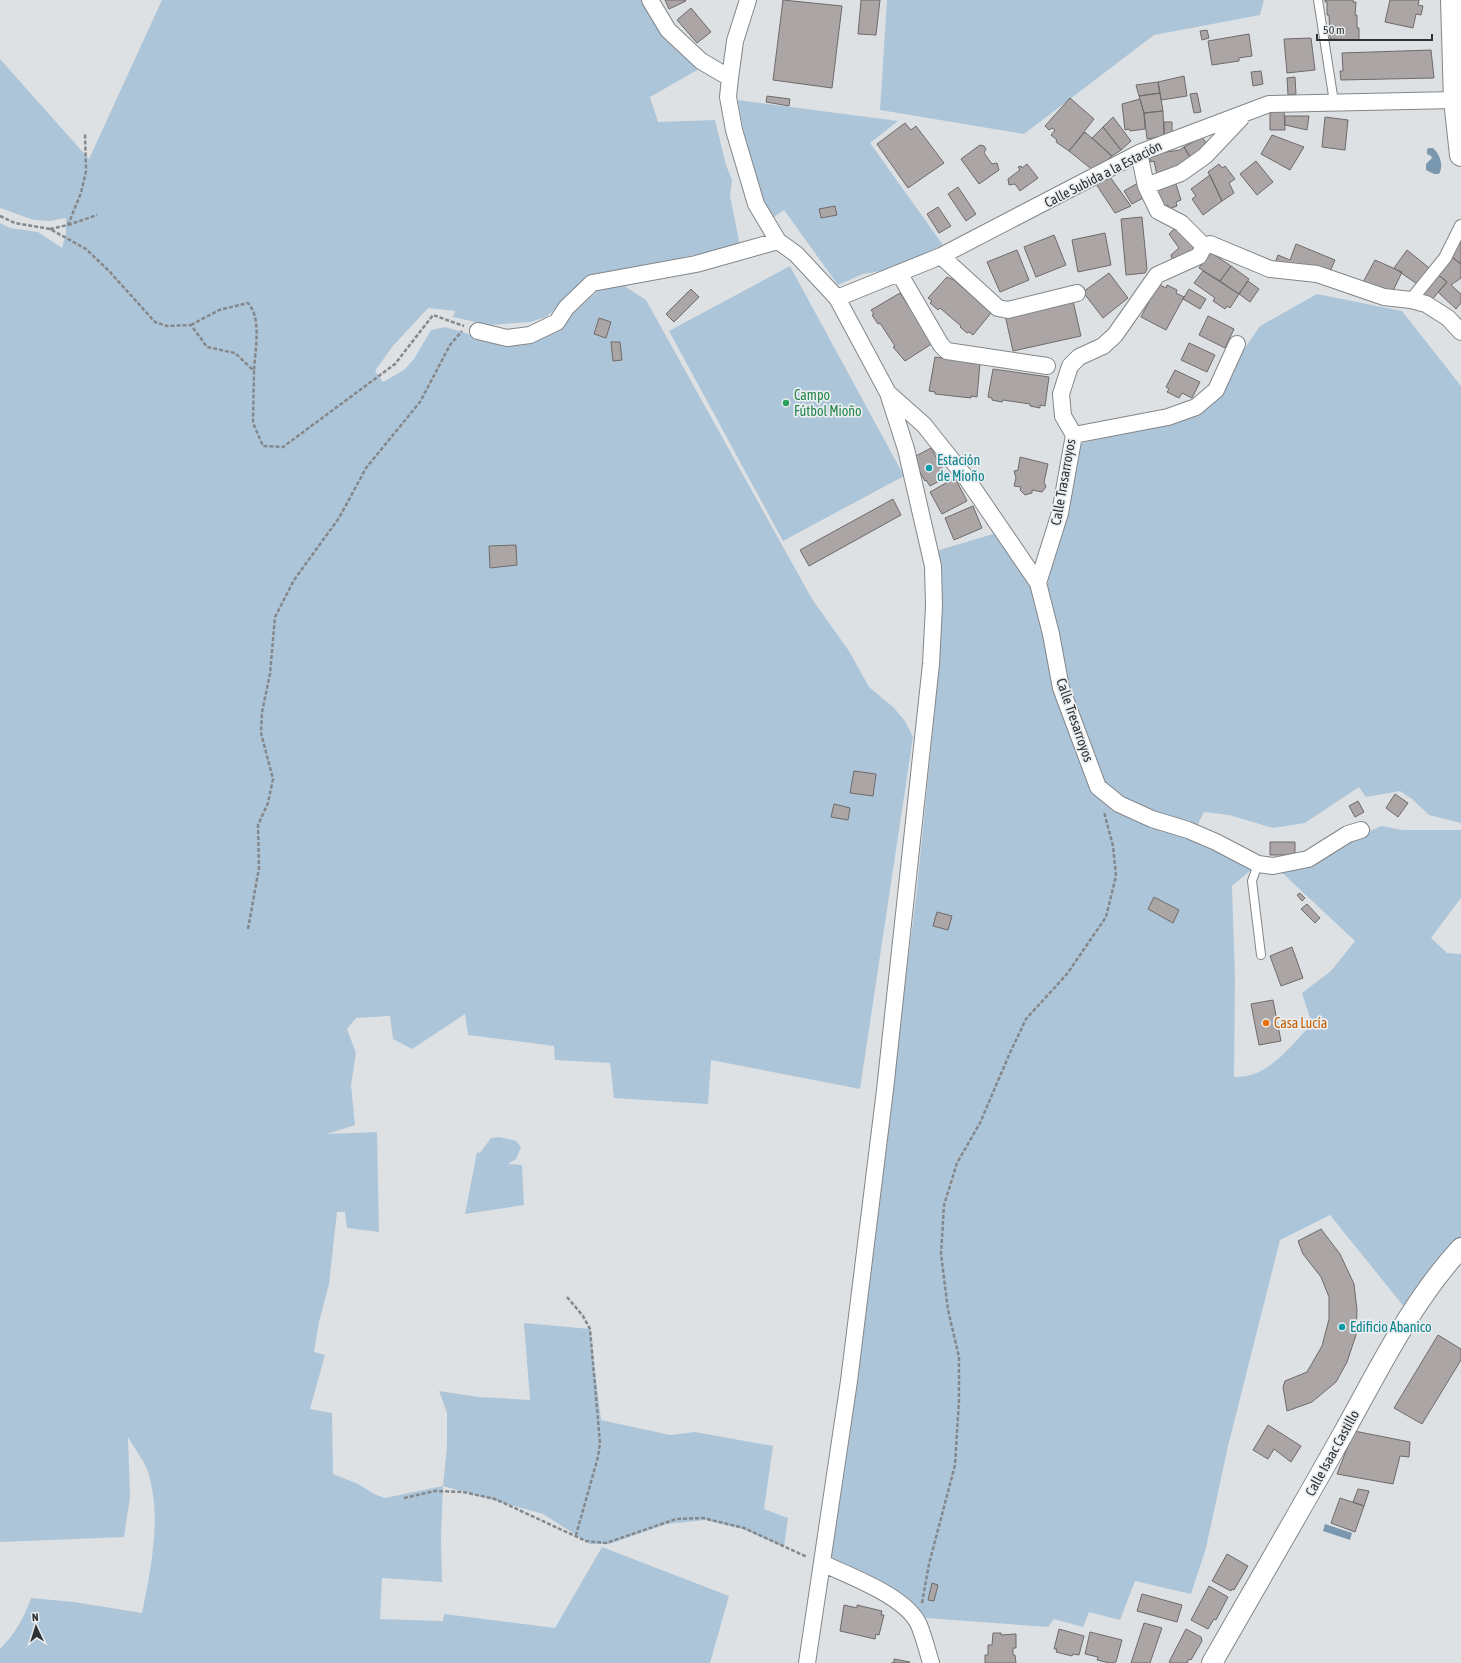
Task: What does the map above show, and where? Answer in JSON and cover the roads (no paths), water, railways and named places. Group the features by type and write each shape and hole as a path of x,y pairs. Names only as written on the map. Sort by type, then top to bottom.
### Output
{"highway":[{"path":"1452,0 1461,155"}],"street":[{"path":"650,0 668,30 700,61 730,78"},
{"path":"748,0 735,41 728,97 734,130 756,204 778,241 796,254 837,298 888,394 906,449 933,566 934,613 930,664 884,1098 849,1382 807,1663"},
{"name":"Calle Subida a la Estación","path":"837,298 941,256 1139,153 1244,116 1269,104 1334,102 1457,88"},
{"path":"1146,186 1181,173 1199,160 1244,116"},
{"path":"1139,153 1146,186 1158,211 1181,222 1204,246 1210,244 1270,269 1317,274 1384,297 1411,300 1426,304 1448,318 1461,332"},
{"path":"1411,300 1445,258 1461,226"},
{"path":"478,331 507,338 530,336 557,322 566,308 592,283 696,264 778,241"},
{"name":"Calle Trasarroyos","path":"1038,583 1060,513 1074,435 1063,416 1061,394 1070,366 1079,357 1103,346 1115,335 1157,275 1199,256 1204,246"},
{"path":"941,256 998,308 1008,310 1077,293"},
{"path":"900,273 941,344 947,350 1047,366"},
{"path":"1074,435 1168,417 1196,407 1216,390 1237,344"},
{"name":"Calle Tresarroyos","path":"888,394 924,425 934,437 967,479 1038,583 1051,634 1061,688 1098,786 1119,804 1152,819 1188,830 1216,842 1258,864 1273,866 1308,859 1348,834 1361,830"},
{"name":"Calle Isaac Castillo","path":"1212,1663 1294,1522 1390,1350 1413,1312 1461,1248"},
{"path":"822,1563 875,1586 908,1610 919,1624 931,1663"}],"lane":[{"path":"1318,0 1334,102"},
{"path":"1258,864 1252,882 1261,955"}],"place":[{"name":"Campo Fútbol Mioño","path":"786,403"},
{"name":"Estación de Mioño","path":"929,468"},
{"name":"Casa Lucía","path":"1266,1023"},
{"name":"Edificio Abanico","path":"1342,1327"}]}
